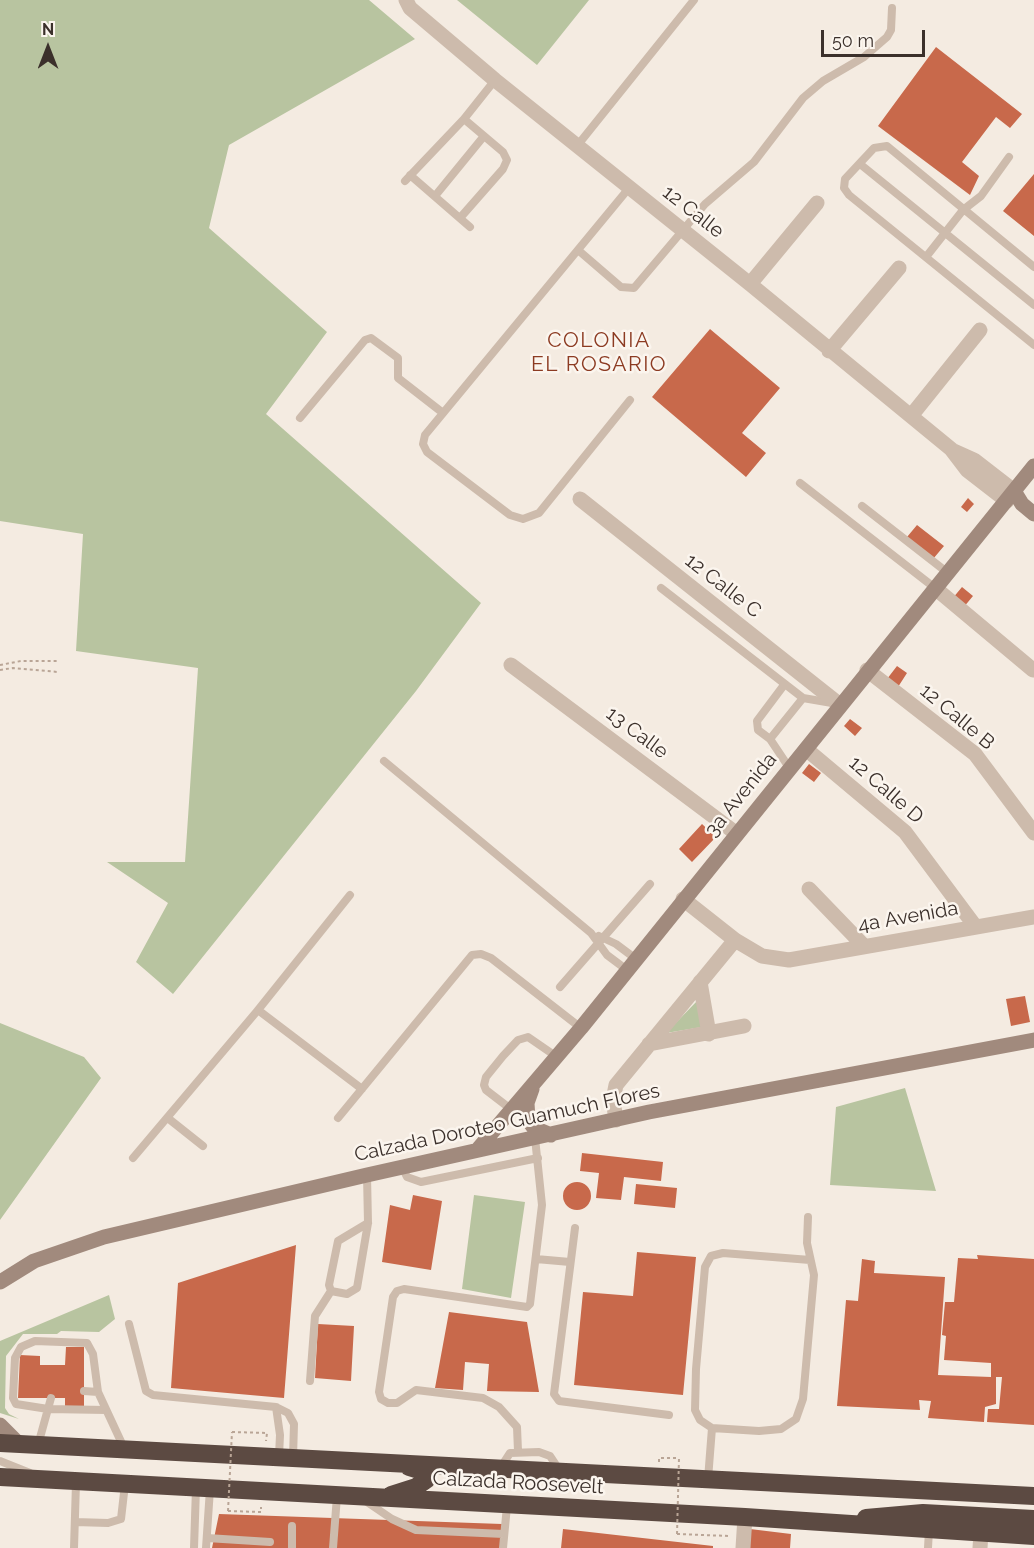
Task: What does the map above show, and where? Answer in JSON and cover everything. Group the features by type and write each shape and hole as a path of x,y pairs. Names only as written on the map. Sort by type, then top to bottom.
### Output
{"highway":[{"name":"Calzada Roosevelt","path":"0,1443 1034,1496"},
{"path":"381,1498 417,1487 423,1484 427,1476 421,1469 387,1464"},
{"name":"Calzada Roosevelt","path":"5,1480 76,1481 507,1506 745,1517 835,1524 929,1539 981,1540 1034,1536"},
{"path":"835,1524 893,1514 923,1513 1034,1519"}],"main road":[{"name":"3a Avenida","path":"478,1149 581,1028 867,670 935,588 1014,499 1034,466"},
{"name":"12 Calle","path":"1014,499 1034,514"},
{"name":"Calzada Doroteo Guamuch Flores","path":"0,1282 41,1258 104,1237 478,1149 616,1120 1034,1040"},
{"path":"534,1083 527,1103 528,1120 543,1136"},
{"path":"0,1425 20,1444"}],"street":[{"name":"12 Calle","path":"408,4 495,80 750,284 829,351 951,449 974,460 1014,499"},
{"path":"750,284 817,203"},
{"path":"829,351 899,268"},
{"path":"910,416 981,330"},
{"name":"12 Calle C","path":"580,499 840,705"},
{"path":"935,588 1033,670"},
{"name":"13 Calle","path":"511,665 737,834"},
{"name":"12 Calle B","path":"867,670 975,754 1034,833"},
{"name":"12 Calle D","path":"806,749 905,832 975,927"},
{"path":"809,889 863,945"},
{"path":"616,1120 613,1100 616,1085 735,940 682,899"},
{"name":"4a Avenida","path":"735,940 762,956 789,960 863,945 1034,917"},
{"path":"700,981 709,1034"},
{"path":"649,1044 744,1026"},
{"path":"743,1548 745,1517"}],"lane":[{"path":"577,146 694,0"},
{"path":"578,250 621,287 634,288 705,204 754,162 803,98 823,81 864,57 886,37 891,30 892,8"},
{"path":"470,227 435,196 408,178 464,119 495,80"},
{"path":"460,218 503,169 507,160 503,152 464,119"},
{"path":"435,196 484,136"},
{"path":"1034,267 886,146 874,148 845,179 844,188 1034,345"},
{"path":"926,257 963,210 981,196 1009,157"},
{"path":"860,164 1034,305"},
{"path":"629,188 425,435 423,444 427,452 510,515 523,519 539,513 630,400"},
{"path":"300,418 365,340 371,338 398,358 398,378 443,413"},
{"path":"800,483 935,588"},
{"path":"862,506 948,573"},
{"path":"661,588 803,698 840,705"},
{"path":"784,684 757,721 758,730 770,739 789,769"},
{"path":"770,739 803,698"},
{"path":"384,761 631,964"},
{"path":"560,987 650,884"},
{"path":"133,1158 169,1119 350,895"},
{"path":"601,941 608,955 631,964"},
{"path":"339,1119 472,956 482,954 491,958 581,1028"},
{"path":"258,1010 362,1089"},
{"path":"512,1110 486,1090 484,1085 486,1077 503,1056 518,1040 528,1036 557,1057"},
{"path":"169,1119 203,1146"},
{"path":"518,1451 517,1426 499,1407 483,1398 417,1390 398,1403 388,1403 381,1399 379,1392 393,1297 397,1291 404,1289 527,1307 533,1300 542,1205 538,1158 543,1136"},
{"path":"402,1167 407,1178 421,1182 538,1158"},
{"path":"331,1291 347,1294 357,1288 368,1223 367,1175"},
{"path":"808,1217 807,1243 814,1275 803,1399 796,1419 781,1429 759,1431 712,1428 700,1420 695,1410 696,1369 705,1267 711,1256 723,1253 810,1260"},
{"path":"331,1291 329,1285 338,1240 368,1223"},
{"path":"574,1228 554,1394 559,1401 669,1415"},
{"path":"536,1259 570,1262"},
{"path":"310,1381 315,1316 331,1291"},
{"path":"129,1324 142,1383 146,1391 153,1395 276,1407 288,1413 294,1424 286,1458"},
{"path":"106,1410 48,1409 16,1404 14,1398 15,1358 21,1347 35,1341 87,1343 93,1354 98,1392 124,1449"},
{"path":"84,1391 98,1392"},
{"path":"38,1445 51,1398"},
{"path":"276,1407 286,1458"},
{"path":"708,1480 712,1428"},
{"path":"501,1468 510,1454 518,1451 545,1453 561,1472"},
{"path":"0,1461 49,1480"},
{"path":"74,1548 76,1481"},
{"path":"75,1522 108,1523 121,1519 125,1484"},
{"path":"203,1488 206,1548"},
{"path":"194,1548 203,1488"},
{"path":"333,1548 337,1496"},
{"path":"361,1497 392,1519 416,1530 504,1534"},
{"path":"503,1548 507,1506"},
{"path":"292,1526 292,1548"},
{"path":"207,1538 270,1542"}],"path":[{"path":"0,668 21,661 58,661"},
{"path":"0,668 58,672"},
{"path":"261,1512 228,1510 232,1432 267,1433"},
{"path":"659,1458 679,1458 677,1534 717,1535"}],"green space":[{"path":"0,0 369,0 415,39 229,145 209,228 327,332 266,414 481,603 416,691 173,994 136,962 168,903 107,862 185,862 198,668 76,651 83,534 0,521"},
{"path":"457,0 589,0 537,65"},
{"path":"698,1000 702,1027 666,1033"},
{"path":"0,1023 84,1057 101,1078 0,1220"},
{"path":"905,1088 936,1191 830,1185 836,1107"},
{"path":"474,1195 525,1202 511,1298 462,1289"},
{"path":"109,1295 115,1319 99,1332 61,1331 57,1334 23,1334 6,1356 5,1408 9,1414 19,1419 0,1413 0,1341"}],"building":[{"path":"936,47 1022,114 1010,128 996,117 962,162 979,176 970,195 878,126"},
{"path":"1034,174 1034,236 1003,211"},
{"path":"710,329 780,388 742,433 766,453 746,477 652,397"},
{"path":"968,498 974,504 967,512 961,507"},
{"path":"917,525 944,546 933,559 907,537"},
{"path":"962,587 973,596 963,608 952,599"},
{"path":"897,666 907,673 898,687 887,679"},
{"path":"850,719 862,728 855,736 844,726"},
{"path":"809,764 821,773 814,782 802,773"},
{"path":"702,824 716,837 692,862 679,849"},
{"path":"1025,996 1030,1022 1011,1026 1006,999"},
{"path":"582,1153 663,1162 661,1181 624,1177 621,1200 596,1198 599,1173 580,1171"},
{"path":"577,1182 587,1186 591,1196 587,1206 577,1210 567,1206 563,1196 567,1186"},
{"path":"636,1184 677,1188 675,1208 634,1204"},
{"path":"413,1195 442,1201 431,1270 382,1262 390,1205 410,1210"},
{"path":"296,1245 284,1398 171,1388 178,1283"},
{"path":"637,1252 696,1257 683,1395 574,1385 583,1292 633,1296"},
{"path":"977,1255 1034,1259 1034,1425 987,1422 988,1409 999,1409 1002,1377 996,1377 996,1404 985,1407 984,1422 928,1418 931,1401 919,1400 920,1410 837,1406 846,1300 858,1301 862,1259 875,1261 874,1273 945,1277 938,1375 991,1377 991,1363 944,1360 946,1336 942,1335 945,1302 954,1302 958,1258 978,1259"},
{"path":"449,1312 527,1322 539,1392 487,1391 489,1364 465,1362 463,1390 435,1388"},
{"path":"318,1324 354,1326 351,1381 315,1378"},
{"path":"66,1347 84,1347 84,1406 65,1406 65,1398 18,1398 20,1355 40,1356 40,1365 65,1365"},
{"path":"219,1514 502,1524 500,1548 212,1548"},
{"path":"563,1529 713,1546 713,1548 561,1548"},
{"path":"750,1529 791,1534 790,1548 749,1548"}],"district":[{"name":"COLONIA EL ROSARIO","path":"599,353"}]}
